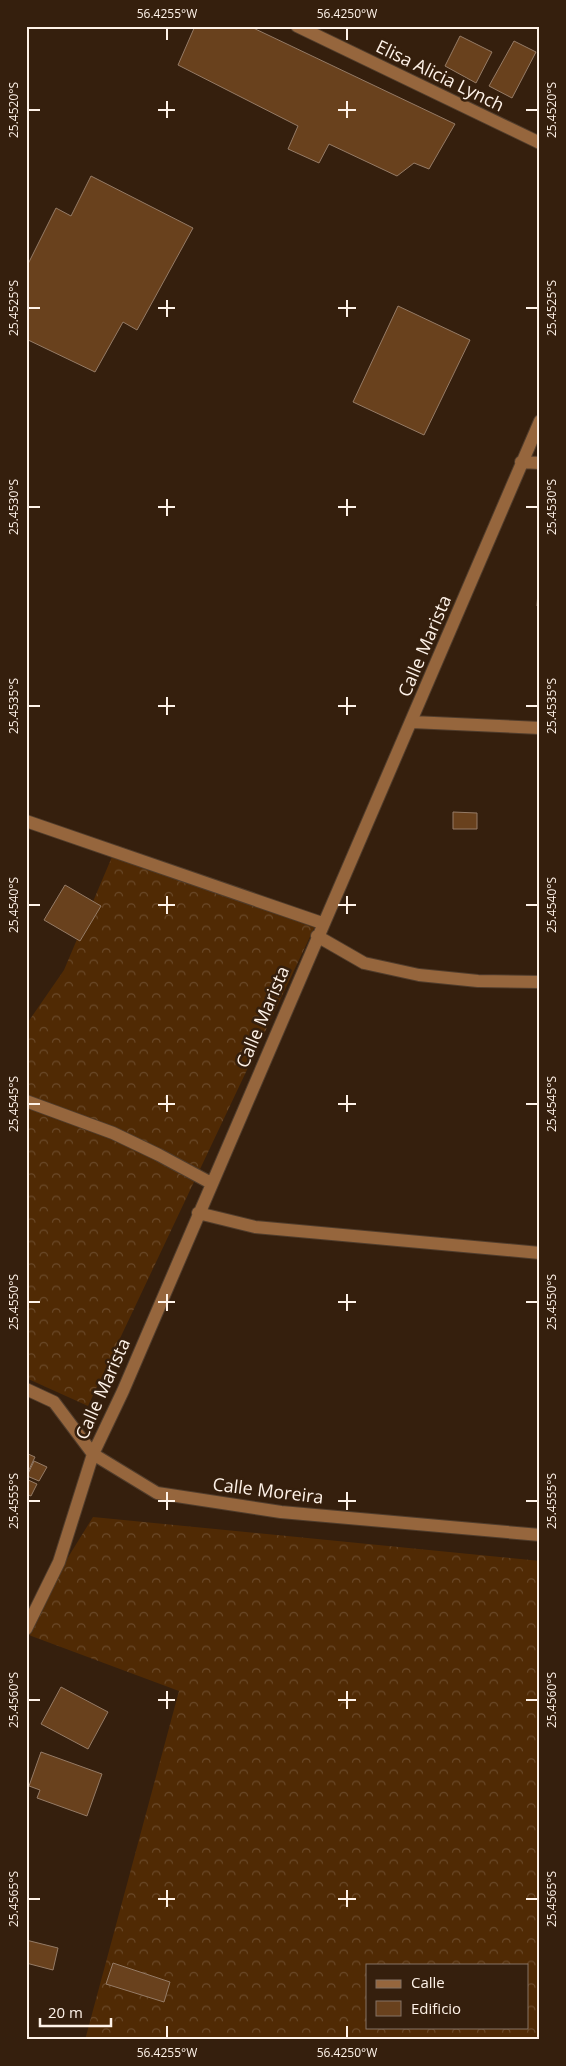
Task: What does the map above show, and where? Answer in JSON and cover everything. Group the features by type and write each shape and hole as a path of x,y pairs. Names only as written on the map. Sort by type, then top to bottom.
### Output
{"street":[{"name":"Elisa Alicia Lynch","path":"297,26 540,143"},
{"name":"Calle Marista","path":"26,1629 59,1562 93,1454 123,1391 322,924 412,722 540,421"},
{"path":"522,462 540,463"},
{"path":"412,722 540,728"},
{"path":"26,821 322,924"},
{"path":"317,936 364,963 419,975 478,981 540,982"},
{"path":"26,1101 113,1133 159,1155 212,1184"},
{"path":"198,1213 255,1227 540,1253"},
{"path":"26,1389 54,1402 93,1454"},
{"name":"Calle Moreira","path":"93,1454 157,1493 282,1512 540,1535"}],"green space":[{"path":"117,845 316,924 88,1406 26,1378 26,1025 64,970"},
{"path":"93,1517 540,1561 540,2040 85,2040 179,1691 26,1634 26,1625"}],"building":[{"path":"195,26 249,26 455,124 429,169 414,163 397,176 329,144 319,163 288,149 298,126 178,65"},
{"path":"460,36 492,52 476,83 445,66"},
{"path":"514,41 536,52 512,98 489,86"},
{"path":"91,176 193,228 137,330 123,322 95,372 26,339 26,268 56,208 71,216"},
{"path":"398,306 470,340 424,435 353,402"},
{"path":"540,562 540,606 537,606"},
{"path":"453,812 477,813 477,829 453,829"},
{"path":"65,885 101,906 80,941 44,920"},
{"path":"26,1453 35,1457 26,1476"},
{"path":"34,1461 47,1467 39,1481 27,1476"},
{"path":"26,1479 37,1484 31,1496 26,1494"},
{"path":"61,1687 108,1712 88,1749 41,1724"},
{"path":"41,1752 102,1774 87,1816 37,1798 40,1790 29,1786"},
{"path":"26,1940 58,1948 53,1970 26,1963"},
{"path":"113,1963 170,1982 164,2002 106,1984"}]}
